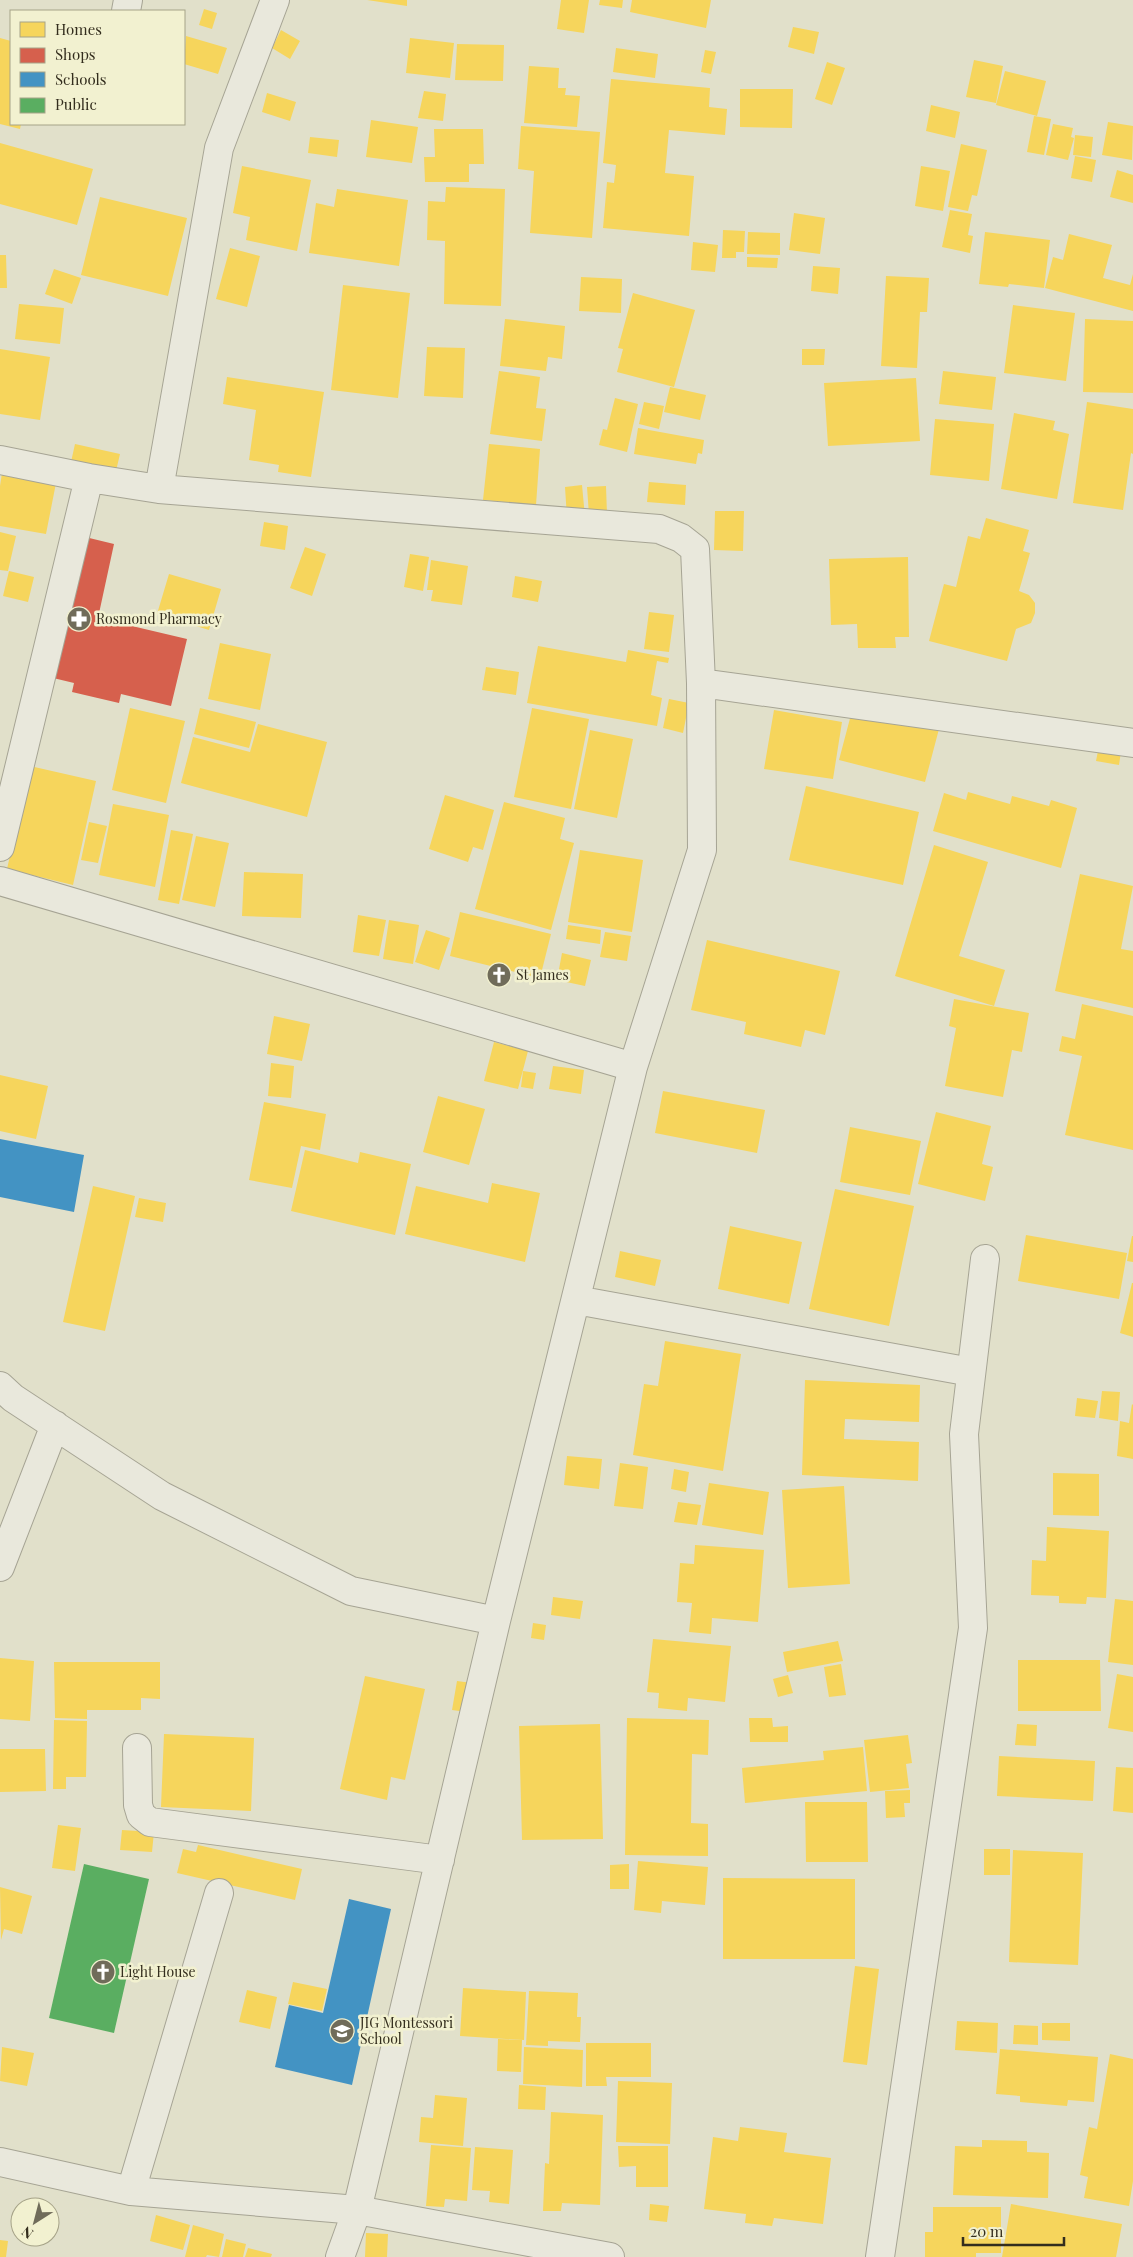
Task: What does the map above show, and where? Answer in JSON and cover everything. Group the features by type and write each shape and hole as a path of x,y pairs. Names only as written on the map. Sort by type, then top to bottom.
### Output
{"street":[{"path":"160,489 219,148 276,0"},
{"path":"0,460 89,478 160,489 659,529 681,538 695,549 701,683 702,850 633,1066 496,1621 357,2210 340,2257"},
{"path":"0,847 89,478"},
{"path":"701,683 1133,743"},
{"path":"0,881 633,1066"},
{"path":"880,2257 973,1628 964,1434 985,1259"},
{"path":"576,1300 971,1372"},
{"path":"0,1386 13,1398 162,1496 351,1591 496,1621"},
{"path":"0,1566 55,1425"},
{"path":"138,1748 138,1805 141,1815 150,1822 440,1860"},
{"path":"131,2190 219,1892"},
{"path":"0,2162 131,2190 357,2210 610,2257"}],"building: Homes":[{"path":"367,0 407,0 407,6"},
{"path":"561,0 589,0 584,33 557,29"},
{"path":"600,0 623,0 622,8 599,5"},
{"path":"632,0 711,0 706,28 630,12"},
{"path":"204,9 217,13 212,29 199,25"},
{"path":"793,27 819,32 814,54 788,47"},
{"path":"281,30 300,41 290,59 272,48"},
{"path":"186,36 227,48 218,74 185,64"},
{"path":"0,38 10,41 10,125 21,125 20,129 0,124"},
{"path":"410,38 454,43 450,78 406,73"},
{"path":"457,44 504,45 503,81 455,80"},
{"path":"616,48 658,54 655,78 613,72"},
{"path":"705,50 716,52 711,74 701,72"},
{"path":"974,60 1003,66 996,103 966,97"},
{"path":"827,62 845,68 832,105 815,99"},
{"path":"529,66 559,68 558,88 566,88 565,95 580,96 577,127 524,123"},
{"path":"1005,71 1046,81 1037,116 996,105"},
{"path":"611,79 710,88 709,107 727,109 725,135 669,130 665,173 694,176 689,236 603,228 607,182 614,183 616,165 603,163"},
{"path":"740,89 793,89 792,128 740,127"},
{"path":"424,91 446,94 443,121 418,118"},
{"path":"267,93 296,102 290,121 262,112"},
{"path":"931,105 960,112 955,138 926,131"},
{"path":"1034,116 1051,119 1044,155 1027,152"},
{"path":"371,120 418,127 412,163 366,157"},
{"path":"1108,122 1133,126 1132,160 1102,155"},
{"path":"1053,124 1073,128 1071,137 1074,138 1068,160 1046,155"},
{"path":"521,126 600,132 592,238 530,233 534,171 518,169"},
{"path":"434,129 483,129 484,164 469,164 469,182 425,182 424,157 435,157"},
{"path":"1075,135 1093,137 1091,157 1073,155"},
{"path":"310,137 339,140 337,157 308,153"},
{"path":"0,143 93,169 77,225 0,204"},
{"path":"961,144 987,150 977,196 972,195 968,211 948,207"},
{"path":"1075,156 1096,160 1092,182 1071,178"},
{"path":"242,166 311,180 297,251 246,240 250,217 233,213"},
{"path":"921,166 950,171 943,211 915,206"},
{"path":"1117,170 1133,175 1133,203 1110,197"},
{"path":"446,187 505,189 501,306 444,304 445,241 427,240 428,201 445,202"},
{"path":"337,189 408,200 399,266 309,253 316,203 334,207"},
{"path":"100,197 187,218 168,296 81,275"},
{"path":"950,210 972,214 968,235 973,236 970,253 942,247"},
{"path":"794,213 825,218 820,254 789,250"},
{"path":"723,230 745,231 744,252 736,252 736,258 722,258"},
{"path":"748,232 780,233 780,255 747,254"},
{"path":"985,232 1050,240 1044,288 1009,284 1008,287 979,284"},
{"path":"1069,234 1112,245 1103,278 1130,285 1133,274 1133,311 1045,288 1053,257 1063,260"},
{"path":"693,242 718,245 715,272 691,270"},
{"path":"230,248 260,256 247,307 216,299"},
{"path":"0,255 6,255 7,288 0,288"},
{"path":"747,257 778,258 777,268 747,267"},
{"path":"813,266 840,268 838,294 811,291"},
{"path":"54,269 81,278 72,304 45,294"},
{"path":"886,276 929,278 927,312 920,312 917,368 881,366"},
{"path":"581,277 622,279 621,313 579,311"},
{"path":"343,285 410,293 398,398 331,390"},
{"path":"633,293 695,310 674,387 617,372 623,349 618,348"},
{"path":"19,304 64,308 60,344 15,339"},
{"path":"1013,305 1075,313 1066,381 1004,373"},
{"path":"505,319 565,326 562,359 548,357 546,371 500,366"},
{"path":"1085,319 1133,321 1133,393 1083,392"},
{"path":"427,347 465,348 463,398 424,396"},
{"path":"0,349 50,357 40,420 0,414"},
{"path":"802,349 825,349 824,365 802,365"},
{"path":"499,371 540,377 536,408 546,409 542,441 490,434"},
{"path":"943,371 996,377 992,410 939,404"},
{"path":"227,377 324,392 311,477 278,472 279,465 249,460 256,410 223,404"},
{"path":"916,378 920,441 828,446 824,383"},
{"path":"670,387 706,395 700,420 664,412"},
{"path":"615,398 638,404 627,452 599,445 603,429 607,430"},
{"path":"644,402 664,406 659,429 639,424"},
{"path":"1087,402 1133,409 1133,454 1131,453 1123,510 1073,503"},
{"path":"1014,413 1055,421 1053,430 1069,434 1057,499 1001,489"},
{"path":"935,419 994,424 989,481 930,475"},
{"path":"638,428 704,440 702,454 698,453 696,464 634,454"},
{"path":"75,444 120,454 116,471 71,462"},
{"path":"489,444 540,449 536,505 483,500"},
{"path":"2,473 56,483 46,534 0,526 0,486"},
{"path":"649,482 686,485 685,505 647,502"},
{"path":"582,485 585,517 567,518 565,487"},
{"path":"606,486 607,514 589,515 587,487"},
{"path":"715,511 744,511 743,551 714,550"},
{"path":"986,518 1029,530 1023,551 1030,553 1019,591 1029,595 1035,603 1035,613 1031,623 1016,629 1007,661 929,641 944,584 956,587 968,536 980,539"},
{"path":"264,522 288,526 285,550 260,546"},
{"path":"0,532 16,536 8,571 0,570"},
{"path":"305,547 326,554 312,596 290,588"},
{"path":"410,554 429,557 423,591 404,587"},
{"path":"908,557 909,637 895,637 896,648 858,648 857,624 831,625 829,559"},
{"path":"431,560 468,566 462,605 431,601 433,590 427,590"},
{"path":"9,571 34,577 28,602 3,596"},
{"path":"169,574 221,589 209,630 157,614"},
{"path":"515,576 542,581 538,602 512,597"},
{"path":"649,612 674,615 669,652 644,649"},
{"path":"220,643 271,654 260,710 208,699"},
{"path":"538,646 626,662 628,650 669,658 668,663 657,661 651,695 662,698 657,726 527,703"},
{"path":"486,667 519,672 516,695 482,690"},
{"path":"669,699 689,703 683,733 663,728"},
{"path":"853,707 939,729 925,782 839,760"},
{"path":"130,708 185,721 166,803 112,790"},
{"path":"200,708 256,722 249,748 194,734"},
{"path":"532,708 589,719 571,809 514,797"},
{"path":"774,710 842,722 833,779 764,769"},
{"path":"258,724 327,742 307,817 181,783 193,737 250,752"},
{"path":"590,730 633,739 617,818 574,809"},
{"path":"1100,741 1122,745 1119,765 1096,761"},
{"path":"30,766 96,781 73,885 7,869"},
{"path":"806,786 919,812 903,885 789,860"},
{"path":"968,792 1010,804 1012,796 1049,806 1051,800 1077,808 1061,868 933,831 944,793 966,800"},
{"path":"445,795 494,810 483,850 473,847 468,862 429,849"},
{"path":"504,802 565,818 560,839 574,843 551,930 475,909"},
{"path":"113,804 169,815 155,887 99,875"},
{"path":"89,822 107,826 98,863 81,860"},
{"path":"171,830 193,834 179,904 158,900"},
{"path":"196,836 229,843 215,907 182,900"},
{"path":"934,845 988,862 959,956 1005,970 994,1006 895,976"},
{"path":"580,850 643,860 632,932 568,922"},
{"path":"244,872 303,874 301,918 242,916"},
{"path":"1080,874 1133,886 1121,949 1133,951 1133,1008 1055,991"},
{"path":"460,912 551,934 540,978 450,956"},
{"path":"358,915 386,920 379,956 353,952"},
{"path":"389,920 419,925 413,964 383,959"},
{"path":"568,925 601,930 600,944 566,939"},
{"path":"426,930 450,938 439,970 415,962"},
{"path":"605,932 631,936 627,961 600,957"},
{"path":"707,940 840,971 825,1035 805,1030 801,1047 744,1034 746,1022 691,1010"},
{"path":"562,953 591,960 585,986 557,980"},
{"path":"954,999 1029,1013 1022,1052 1012,1050 1003,1097 945,1086 956,1028 949,1026"},
{"path":"1082,1004 1133,1016 1133,1150 1065,1135 1082,1056 1059,1051 1062,1036 1075,1039"},
{"path":"274,1016 310,1024 302,1061 267,1054"},
{"path":"494,1042 528,1051 518,1089 484,1081"},
{"path":"271,1063 294,1066 291,1098 268,1096"},
{"path":"553,1066 584,1070 581,1094 549,1089"},
{"path":"523,1071 536,1073 533,1089 521,1087"},
{"path":"0,1075 48,1086 36,1139 0,1131"},
{"path":"663,1091 765,1110 757,1153 655,1133"},
{"path":"438,1096 485,1109 469,1165 423,1152"},
{"path":"264,1102 326,1114 320,1150 301,1146 292,1188 249,1180"},
{"path":"936,1112 991,1126 982,1164 993,1167 985,1201 918,1184"},
{"path":"850,1127 921,1141 910,1195 840,1182"},
{"path":"305,1150 358,1163 360,1152 411,1164 395,1235 291,1211"},
{"path":"492,1183 540,1193 525,1262 405,1234 416,1186 488,1203"},
{"path":"93,1186 135,1196 105,1331 63,1322"},
{"path":"835,1189 914,1206 889,1326 809,1309"},
{"path":"139,1198 166,1203 163,1222 135,1217"},
{"path":"730,1226 802,1242 789,1304 718,1289"},
{"path":"1026,1235 1127,1253 1119,1299 1018,1281"},
{"path":"1133,1236 1133,1262 1127,1261"},
{"path":"620,1251 661,1260 655,1286 615,1277"},
{"path":"1133,1283 1133,1337 1120,1333"},
{"path":"665,1341 741,1354 723,1471 633,1455 644,1384 658,1386"},
{"path":"805,1380 920,1385 919,1422 845,1419 844,1439 919,1442 918,1481 802,1475"},
{"path":"1102,1391 1120,1392 1118,1421 1099,1418"},
{"path":"1077,1398 1098,1401 1095,1418 1075,1416"},
{"path":"1132,1404 1133,1459 1117,1456 1120,1421 1129,1423"},
{"path":"567,1456 602,1459 599,1489 564,1485"},
{"path":"620,1463 648,1467 643,1509 614,1506"},
{"path":"674,1469 689,1472 686,1492 671,1489"},
{"path":"1053,1473 1099,1474 1099,1516 1053,1515"},
{"path":"709,1483 769,1492 763,1535 702,1525"},
{"path":"844,1486 850,1584 788,1588 782,1490"},
{"path":"678,1502 701,1505 697,1525 674,1522"},
{"path":"1047,1527 1109,1531 1106,1598 1087,1597 1086,1604 1059,1603 1059,1596 1031,1595 1032,1560 1046,1561"},
{"path":"695,1545 764,1550 758,1622 712,1618 711,1634 689,1632 692,1603 677,1602 680,1563 694,1564"},
{"path":"553,1597 583,1601 580,1619 551,1615"},
{"path":"1115,1599 1133,1601 1133,1665 1108,1662"},
{"path":"533,1623 546,1625 544,1640 531,1638"},
{"path":"653,1639 731,1646 725,1702 688,1698 687,1711 658,1708 659,1693 647,1692"},
{"path":"838,1641 843,1661 787,1672 783,1652"},
{"path":"0,1658 34,1661 30,1721 0,1719"},
{"path":"1018,1660 1100,1660 1101,1711 1018,1711"},
{"path":"54,1662 160,1662 160,1699 141,1698 141,1710 87,1710 87,1719 55,1718"},
{"path":"841,1664 846,1695 829,1697 824,1667"},
{"path":"1117,1674 1133,1677 1133,1732 1108,1728"},
{"path":"788,1675 793,1693 778,1697 773,1679"},
{"path":"365,1676 425,1689 405,1780 391,1777 387,1800 340,1789"},
{"path":"457,1681 472,1683 467,1712 452,1710"},
{"path":"627,1718 709,1720 708,1755 692,1754 691,1823 708,1824 708,1856 625,1855"},
{"path":"749,1718 772,1718 773,1727 788,1726 788,1742 750,1742"},
{"path":"54,1720 87,1721 86,1777 66,1777 66,1789 53,1789"},
{"path":"600,1724 603,1839 522,1840 519,1726"},
{"path":"1017,1724 1037,1725 1036,1746 1015,1745"},
{"path":"164,1734 254,1738 251,1811 161,1807"},
{"path":"908,1735 912,1763 906,1764 909,1788 870,1792 864,1740"},
{"path":"863,1747 867,1791 745,1803 742,1768 824,1760 823,1751"},
{"path":"0,1749 45,1749 46,1791 0,1792"},
{"path":"999,1756 1095,1761 1093,1801 997,1796"},
{"path":"1116,1767 1133,1768 1133,1813 1113,1811"},
{"path":"910,1790 910,1803 904,1803 905,1817 886,1818 885,1791"},
{"path":"805,1802 867,1802 868,1862 806,1862"},
{"path":"58,1825 81,1828 75,1871 52,1868"},
{"path":"122,1830 154,1832 152,1852 120,1850"},
{"path":"198,1845 302,1869 295,1900 177,1873 183,1849 196,1852"},
{"path":"984,1849 1010,1849 1010,1875 984,1875"},
{"path":"1013,1850 1083,1853 1078,1965 1009,1962"},
{"path":"638,1861 708,1867 705,1905 662,1901 661,1913 634,1910"},
{"path":"629,1864 629,1889 610,1889 610,1865"},
{"path":"723,1878 855,1879 855,1959 723,1959"},
{"path":"0,1887 32,1896 22,1934 4,1929 1,1940"},
{"path":"855,1966 879,1969 867,2065 843,2062"},
{"path":"293,1982 327,1989 322,2011 288,2004"},
{"path":"463,1988 526,1992 524,2040 460,2036"},
{"path":"247,1990 277,1997 270,2029 239,2022"},
{"path":"529,1991 578,1993 577,2017 581,2017 580,2042 548,2041 548,2046 526,2045"},
{"path":"957,2021 998,2023 997,2053 955,2050"},
{"path":"1042,2023 1070,2023 1070,2041 1042,2040"},
{"path":"1014,2025 1038,2026 1038,2045 1013,2044"},
{"path":"498,2039 522,2040 521,2072 497,2071"},
{"path":"586,2043 651,2043 651,2077 606,2077 607,2086 586,2086"},
{"path":"2,2047 34,2053 27,2086 0,2081"},
{"path":"524,2047 583,2050 582,2087 523,2084"},
{"path":"1000,2049 1098,2057 1094,2102 1068,2100 1067,2106 1020,2102 1020,2096 996,2094"},
{"path":"1110,2054 1133,2059 1133,2181 1129,2206 1084,2198 1088,2177 1080,2175 1089,2127 1097,2129"},
{"path":"618,2081 672,2083 670,2144 616,2142"},
{"path":"519,2085 546,2087 545,2110 518,2109"},
{"path":"435,2095 467,2098 463,2146 419,2142 421,2117 433,2118"},
{"path":"551,2112 603,2115 600,2205 562,2203 561,2211 543,2211 545,2163 549,2164"},
{"path":"740,2127 787,2133 784,2152 831,2158 823,2224 774,2218 772,2226 745,2223 746,2214 704,2209 713,2137 738,2141"},
{"path":"982,2140 1027,2141 1027,2152 1049,2153 1048,2198 953,2195 955,2146 982,2147"},
{"path":"431,2145 471,2148 467,2201 445,2199 444,2207 426,2206"},
{"path":"618,2146 668,2146 668,2187 636,2187 636,2166 619,2167"},
{"path":"475,2147 513,2150 509,2204 489,2202 490,2191 472,2190"},
{"path":"650,2204 669,2206 667,2222 649,2220"},
{"path":"1011,2204 1122,2224 1116,2257 1002,2257"},
{"path":"933,2207 1001,2207 1001,2253 976,2253 976,2257 925,2257 925,2232 933,2232"},
{"path":"156,2215 190,2225 183,2250 150,2241"},
{"path":"193,2225 224,2234 219,2257 207,2255 206,2257 185,2257"},
{"path":"366,2233 388,2234 387,2257 365,2257"},
{"path":"226,2239 246,2244 243,2257 222,2257"},
{"path":"0,2240 8,2241 6,2257 0,2257"},
{"path":"248,2248 272,2254 271,2257 245,2257"}],"building: Shops":[{"path":"81,536 114,544 98,618 187,639 171,706 121,694 119,703 72,692 74,683 49,677"}],"building: Schools":[{"path":"0,1139 84,1155 74,1212 0,1197"},
{"path":"349,1899 391,1909 352,2085 275,2067 289,2005 323,2013"}],"building: Public":[{"path":"84,1864 149,1879 114,2033 49,2018"}],"place":[{"name":"Rosmond Pharmacy","path":"79,619"},
{"name":"St James","path":"499,975"},
{"name":"Light House","path":"103,1972"},
{"name":"JIG Montessori School","path":"342,2031"}]}
